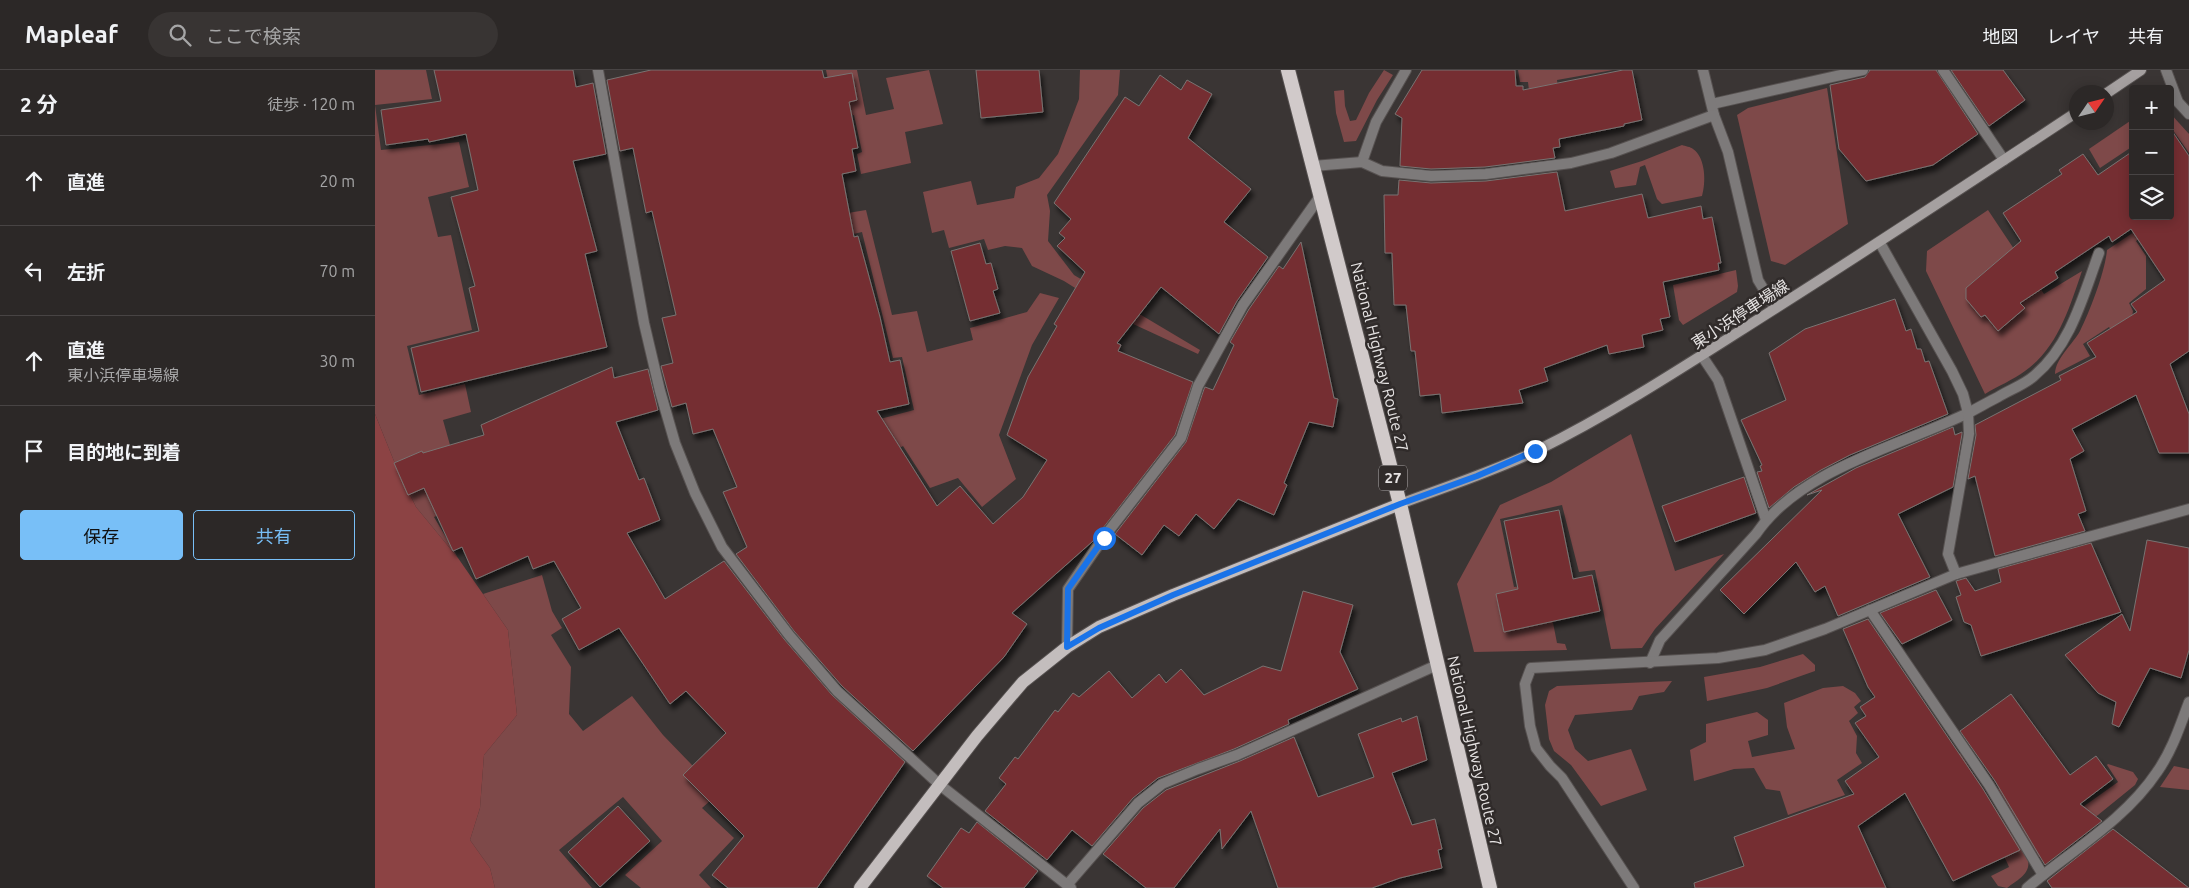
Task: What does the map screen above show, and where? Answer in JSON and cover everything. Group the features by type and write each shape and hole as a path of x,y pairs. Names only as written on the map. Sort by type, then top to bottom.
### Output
{"highway":[{"name":"National Highway Route 27","path":"1288,70 1400,504 1489,888"}],"main road":[{"path":"2114,88 2141,70"},
{"name":"東小浜停車場線","path":"1400,504 1477,476 1535,451 1588,424 1702,356 2069,117"},
{"path":"860,888 977,736 1023,682 1067,647 1099,628 1173,595 1400,504"}],"street":[{"path":"598,70 644,323 660,391 675,443 695,493 722,547 789,634 837,691 939,785 1069,886 1138,803 1162,784 1198,768 1237,755 1437,665"},
{"path":"1362,162 1376,122 1406,70"},
{"path":"1703,70 1714,115 1728,152 1758,280 1775,308"},
{"path":"1712,104 1863,70"},
{"path":"1943,70 2004,160"},
{"path":"2166,70 2178,102 2189,114"},
{"path":"1313,166 1362,162 1382,172 1431,176 1486,174 1561,164 1611,153 1714,115"},
{"path":"1067,647 1068,589 1104,538 1181,438 1198,386 1243,305 1321,195"},
{"path":"1879,242 1952,370 1963,394 1968,413 1969,434 1948,554 1956,574"},
{"path":"1650,662 1660,640 1756,534 1766,520 1811,484 1841,467 1968,413 2034,377 2055,353 2071,328 2099,253"},
{"path":"1702,356 1718,380 1766,520"},
{"path":"1634,888 1562,778 1549,766 1536,748 1525,684 1531,668 1718,658 1765,650 1825,630 1956,574 2189,508"},
{"path":"1870,610 1989,786 2043,875"},
{"path":"2030,887 2116,817 2142,792 2166,756 2189,702"}],"shaded area":[{"path":"375,70 426,70 432,99 375,105"},
{"path":"826,70 857,70 866,115 894,109 886,78 929,70 943,124 905,132 911,163 861,174 857,154 862,152 854,115 836,119"},
{"path":"1080,70 1120,70 1118,95 1047,195 1050,211 1048,241 1074,275 1200,350 1198,354 1131,323 1064,281 1032,266 1022,248 1005,246 988,250 984,239 949,248 944,230 932,233 923,192 971,181 977,205 1014,198 1016,187 1039,178 1058,154 1079,99"},
{"path":"1384,70 1393,75 1377,100 1356,141 1344,142 1336,113 1334,91 1344,90 1345,106 1350,121 1356,120 1369,93"},
{"path":"1518,70 1613,70 1557,80 1563,131 1534,134 1528,82 1520,82"},
{"path":"1827,88 1848,224 1785,265 1771,261 1737,115 1748,108"},
{"path":"375,105 381,150 459,142 469,187 428,197 438,237 451,235 472,330 407,346 419,395 465,384 471,412 443,420 460,481 472,499 434,517 458,558 416,507 396,466 375,414"},
{"path":"2174,117 2189,134 2189,153 2174,132"},
{"path":"2129,122 2129,149 2100,168 2089,149"},
{"path":"1682,145 1692,148 1703,164 1704,184 1702,196 1662,204 1657,199 1645,165 1640,167 1636,185 1615,188 1610,171"},
{"path":"866,210 892,315 917,311 927,352 973,340 970,328 1027,312 1040,293 1059,298 1032,345 999,435 1016,479 982,507 958,478 930,488 903,446 869,466 861,424 914,410 902,357 893,358 862,232 811,244 763,227"},
{"path":"1988,210 2044,294 2082,271 2061,326 2046,351 2025,371 1985,394 1926,271 1927,251"},
{"path":"2134,232 2139,239 2136,241 2146,256 2146,289 2129,303 2133,311 2130,330 2117,338 2109,327 2083,344 2090,356 2055,374 2061,357 2077,336 2088,313 2100,280 2107,250"},
{"path":"1736,270 1737,292 1683,325 1679,320 1673,285"},
{"path":"375,414 396,466 416,507 458,558 508,630 517,715 484,755 480,808 470,840 490,868 495,888 375,888"},
{"path":"1631,434 1675,571 1724,554 1655,629 1642,648 1611,649 1595,570 1579,572 1562,505 1500,519 1514,587 1545,582 1557,643 1565,644 1567,650 1474,652 1457,584 1500,505 1551,482"},
{"path":"542,575 552,611 562,628 551,635 571,667 569,714 583,731 632,696 663,735 719,793 702,808 734,838 699,875 711,888 641,888 625,875 662,841 623,797 559,850 592,888 495,888 490,868 470,840 480,808 484,755 517,715 508,630 483,594"},
{"path":"1803,654 1815,665 1815,671 1767,688 1707,701 1704,677 1760,667"},
{"path":"1672,681 1664,692 1639,696 1632,710 1575,715 1568,730 1575,749 1588,761 1631,749 1647,790 1601,806 1571,765 1554,751 1549,739 1545,705 1549,691 1557,686"},
{"path":"1843,686 1855,693 1861,701 1854,707 1858,713 1849,721 1857,736 1856,753 1862,763 1837,780 1845,795 1788,815 1780,791 1766,789 1754,768 1734,769 1694,781 1690,750 1706,742 1706,724 1757,712 1768,720 1768,735 1748,741 1752,757 1795,749 1787,727 1784,703 1823,688"},
{"path":"1960,753 2028,860 2025,873 2007,888 1998,886 1991,876 2009,867 1984,812 1928,776"},
{"path":"2108,764 2133,772 2138,779 2135,785 2045,858 2039,857 1996,790 2003,786 2063,821 2118,782"},
{"path":"2174,766 2189,769 2189,790 2160,787"}],"building":[{"path":"434,70 573,70 576,87 593,83 606,154 573,161 597,251 585,254 607,347 421,392 411,348 479,331 469,288 475,286 451,197 478,190 466,134 429,142 428,139 386,145 381,110 441,101"},
{"path":"651,70 822,70 824,78 852,73 857,100 849,102 858,148 852,149 856,171 842,174 854,237 858,236 890,362 900,360 909,404 877,411 937,506 960,486 993,524 1023,497 1047,460 1007,435 1028,377 1057,326 1054,324 1085,272 1057,246 1065,238 1059,233 1071,219 1054,203 1125,97 1139,106 1160,75 1181,90 1187,80 1212,94 1188,138 1251,189 1224,222 1268,257 1237,301 1219,334 1161,287 1117,343 1121,345 1118,351 1193,382 1175,435 1093,541 1012,613 1027,624 1004,657 913,751 842,686 794,631 736,554 747,547 723,492 737,487 713,429 693,434 686,403 672,407 661,366 673,363 662,318 676,315 652,211 646,213 633,148 620,151 607,80"},
{"path":"976,70 1039,70 1043,112 981,118"},
{"path":"1422,70 1515,70 1516,86 1523,86 1523,90 1623,70 1632,70 1642,120 1624,124 1624,126 1559,139 1560,147 1553,148 1555,158 1485,167 1431,169 1400,166 1402,118 1395,114"},
{"path":"1870,70 1936,70 1978,134 1933,165 1866,181 1839,149 1830,85 1865,77"},
{"path":"1951,70 2003,70 2025,100 1989,126"},
{"path":"2174,134 2189,156 2189,351 2170,364 2189,414 2189,453 2159,453 2136,395 2072,429 2084,451 2070,459 2086,511 2078,514 2085,531 1995,556 1975,476 1968,479 1976,435 1975,425 2061,380 2059,376 2096,357 2087,343 2137,312 2131,304 2165,280 2131,229 2112,242 2109,236 2055,272 2058,278 2020,303 2025,308 1998,331 1985,315 1981,317 1966,299 1966,288 2021,241 2003,213 2062,174 2059,170 2083,154 2098,175 2129,154 2129,220 2174,220"},
{"path":"1557,172 1565,211 1642,194 1648,218 1701,206 1703,219 1712,217 1721,263 1718,263 1719,270 1663,282 1670,317 1660,319 1663,330 1642,335 1644,347 1609,354 1607,345 1544,368 1548,381 1519,390 1523,403 1442,413 1440,394 1420,396 1415,351 1411,351 1406,305 1394,305 1392,253 1385,253 1384,195 1398,195 1399,180 1431,183 1486,181"},
{"path":"1301,242 1334,398 1338,399 1333,427 1309,422 1284,483 1287,485 1274,515 1238,499 1214,529 1196,514 1179,536 1164,525 1142,555 1115,534 1186,442 1204,389 1205,387 1213,390 1234,345 1230,342 1249,309 1279,266 1283,269"},
{"path":"980,243 986,264 991,263 998,289 993,291 1000,313 970,321 951,251"},
{"path":"1895,299 1906,331 1911,329 1917,349 1921,349 1925,362 1929,361 1948,414 1850,455 1821,470 1794,487 1769,508 1757,472 1762,471 1760,466 1762,465 1741,420 1786,400 1769,353 1805,329"},
{"path":"612,367 614,378 648,369 658,410 616,422 639,480 644,478 660,520 627,533 665,599 724,561 784,639 832,695 905,762 817,888 728,888 712,875 744,836 683,775 726,733 686,691 670,704 619,628 579,650 562,619 581,608 554,561 533,569 528,556 476,579 462,547 453,551 424,488 408,495 394,463 422,451 423,453 484,435 481,425"},
{"path":"1953,427 1955,435 1962,432 1962,434 1953,487 1898,514 1930,577 1838,616 1825,586 1815,592 1796,562 1744,614 1720,590 1822,490 1807,495 1856,468"},
{"path":"1744,477 1756,513 1675,542 1662,506"},
{"path":"1559,510 1573,579 1592,575 1600,611 1504,632 1496,594 1518,589 1504,521"},
{"path":"2147,540 2189,548 2189,650 2181,678 2150,668 2119,727 2112,724 2116,702 2098,693 2065,655 2122,614 2130,631"},
{"path":"2091,543 2121,612 1981,656 1971,625 1964,622 1956,597 1961,595 1956,581 1966,578 1975,591 2001,582 1998,569"},
{"path":"1936,590 1952,620 1902,644 1880,613"},
{"path":"1303,591 1353,605 1340,652 1358,689 1288,720 1289,724 1234,749 1158,778 1133,798 1092,846 1072,830 1047,860 985,811 1006,784 999,778 1015,757 1018,759 1055,710 1058,712 1073,693 1079,697 1109,671 1132,698 1159,674 1166,683 1181,669 1204,695 1263,666 1281,671"},
{"path":"1868,619 1983,789 2020,850 1953,881 1905,793 1858,826 1886,888 1695,888 1694,883 1744,866 1734,837 1854,794 1845,781 1879,757 1855,723 1866,716 1860,707 1875,697 1868,687 1843,629"},
{"path":"2011,694 2070,775 2096,756 2113,779 2080,804 2102,821 2045,865 1995,781 1960,731"},
{"path":"1417,716 1427,760 1392,773 1412,825 1435,819 1442,849 1438,850 1442,868 1400,878 1372,888 1278,888 1251,811 1222,849 1220,829 1174,888 1146,888 1103,854 1143,808 1166,790 1240,761 1294,737 1318,797 1374,777 1358,734 1401,718 1402,722"},
{"path":"618,806 650,841 600,887 568,852"},
{"path":"977,822 1038,871 1024,888 943,888 927,876 961,828 969,833"},
{"path":"2113,829 2189,888 2052,888 2047,881"}],"route":[{"path":"1104,538 1068,589 1067,647 1099,628 1173,595 1400,504 1477,476 1535,451"}]}
